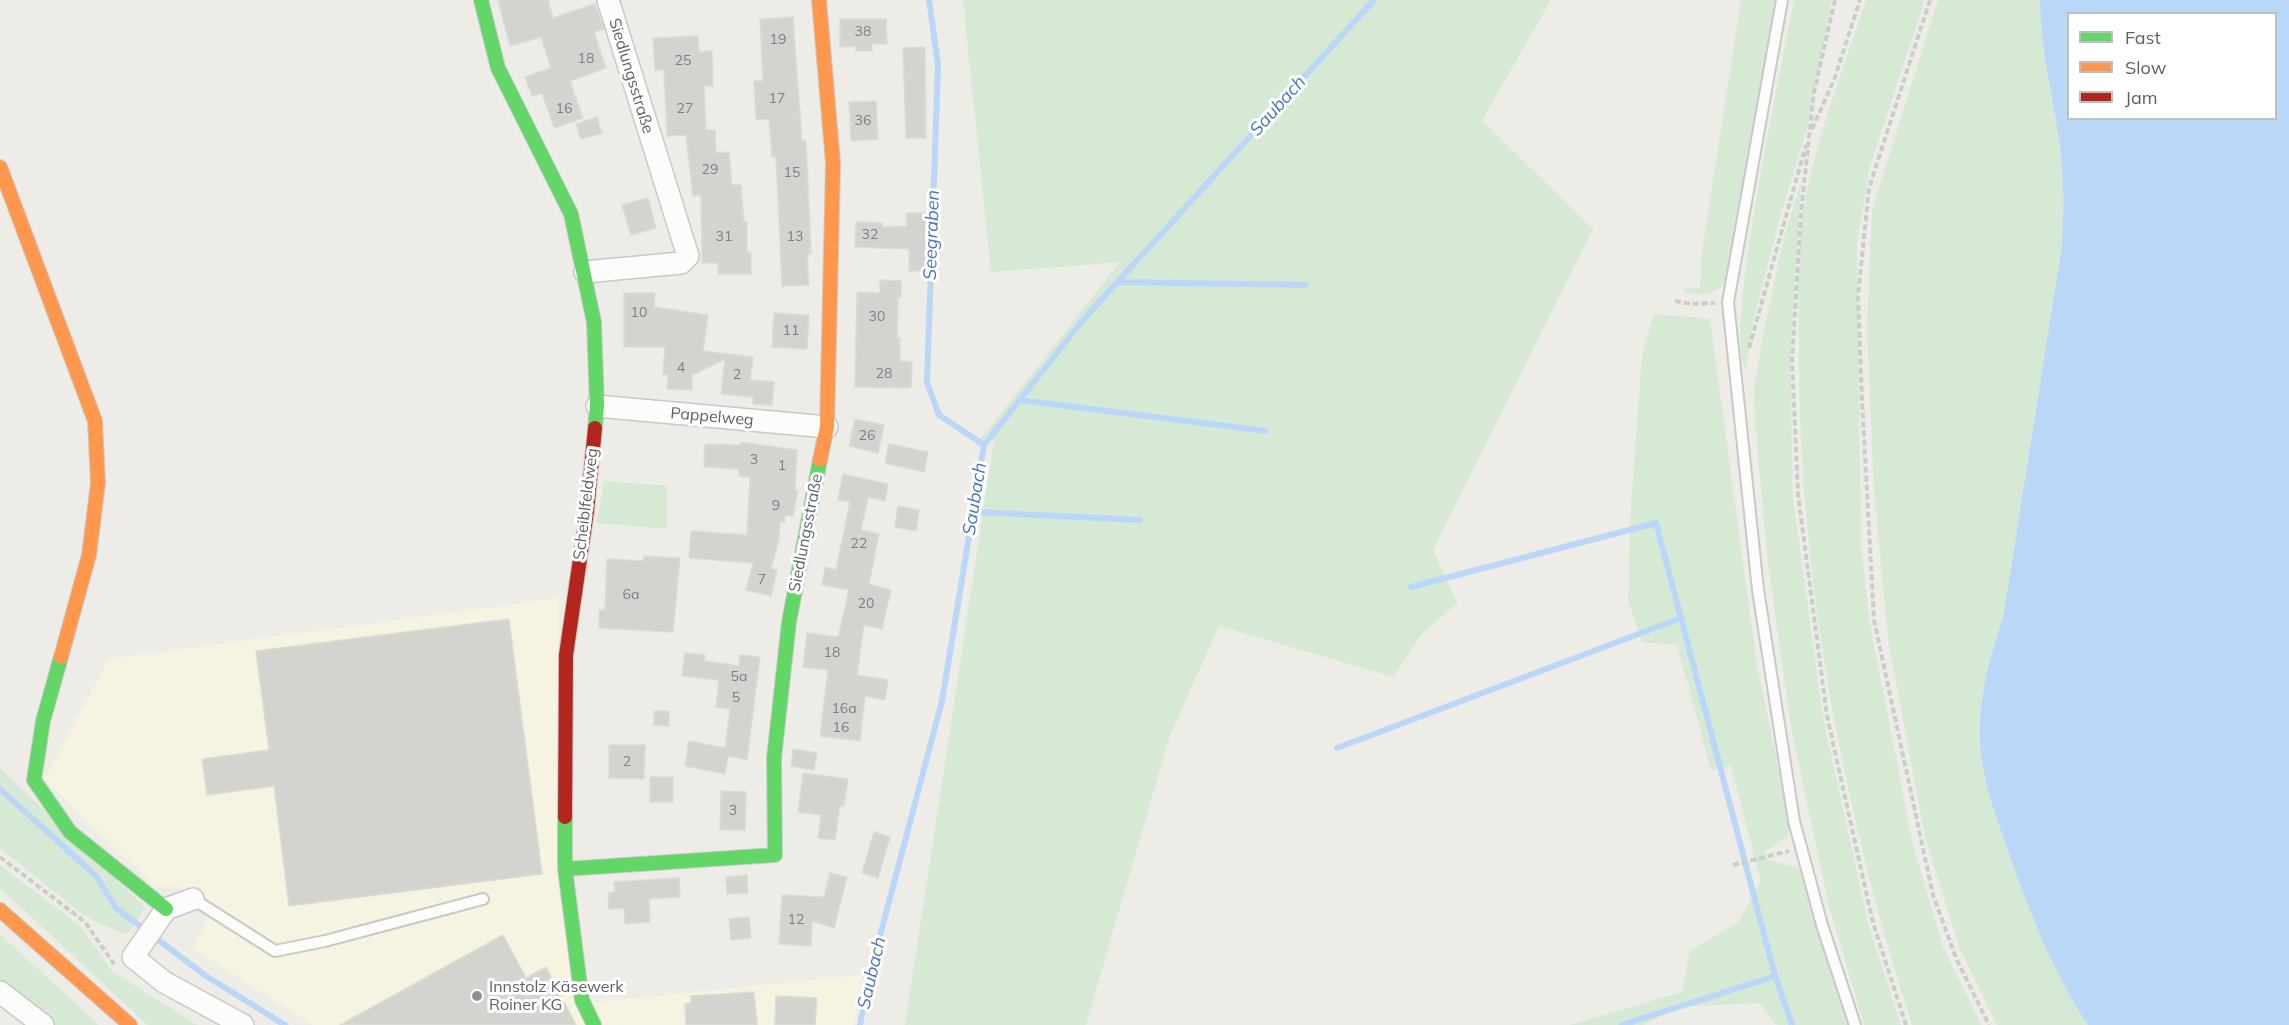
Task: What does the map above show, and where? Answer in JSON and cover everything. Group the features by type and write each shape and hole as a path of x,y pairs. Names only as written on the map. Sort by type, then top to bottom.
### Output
{"street":[{"name":"Scheiblfeldweg","path":"481,0 498,68 572,214 594,322 597,406 587,511 566,655 565,869 582,1000 594,1025"},
{"name":"Siedlungsstraße","path":"585,272 681,263 688,256 608,0"},
{"name":"Siedlungsstraße","path":"565,869 775,855 774,758 789,622 827,427 833,163 819,0"},
{"path":"0,167 39,277 95,421 98,483 89,555 43,721 34,780 70,832 154,925"},
{"name":"Pappelweg","path":"597,406 827,427"},
{"path":"193,899 154,925 134,953 135,960 164,982 243,1025"},
{"path":"0,910 130,1025"},
{"path":"0,992 43,1025"}],"lane":[{"path":"1782,0 1728,302 1758,590 1794,821 1822,925 1855,1025"},
{"path":"193,899 275,951 325,941 483,899"}],"path":[{"path":"1835,0 1814,92 1801,212 1792,361 1798,494 1827,716 1873,923 1906,1025"},
{"path":"1748,353 1810,134 1834,80 1860,0"},
{"path":"1930,0 1869,188 1858,296 1874,620 1916,822 1936,905 1956,958 1989,1025"},
{"path":"1675,301 1692,304 1728,302"},
{"path":"1733,865 1801,848"},
{"path":"0,857 85,922 117,968"}],"shaded area":[{"path":"559,598 559,797 579,1004 862,975 853,1025 313,1025 193,948 215,904 182,887 155,886 45,779 109,659"}],"green space":[{"path":"963,0 1551,0 1482,120 1593,229 1433,550 1457,603 1420,636 1394,677 1219,626 1169,738 1086,1025 905,1025 994,441 979,441 1120,262 991,272"},
{"path":"1741,0 1778,0 1726,285 1708,294 1685,293 1684,289 1700,288 1701,259"},
{"path":"1794,0 1832,0 1807,129 1783,207 1753,321 1746,368 1741,346 1742,306 1748,253"},
{"path":"1866,0 1925,0 1870,166 1857,243 1861,546 1870,624 1912,841 1943,947 1981,1025 1912,1025 1865,861 1846,778 1830,694 1807,524 1801,438 1799,353 1799,270 1804,206 1820,139"},
{"path":"1938,0 2040,0 2045,55 2061,159 2062,245 2003,618 1989,664 1983,695 1980,743 1983,771 1990,797 2024,894 2052,961 2088,1025 1997,1025 1960,949 1925,837 1888,639 1874,490 1867,327 1872,210"},
{"path":"1801,180 1790,355 1793,496 1823,717 1869,926 1901,1025 1864,1025 1829,906 1791,727 1767,555 1754,387 1783,241"},
{"path":"1654,314 1710,319 1757,666 1790,823 1788,836 1765,851 1768,860 1799,868 1850,1025 1777,1025 1759,1003 1679,1007 1643,1025 1570,1025 1682,992 1690,951 1738,922 1761,882 1731,766 1711,770 1677,645 1642,642 1628,601 1631,507 1642,355"},
{"path":"604,481 667,486 667,529 597,523"},
{"path":"0,768 145,907 130,931 123,934 85,916 0,848"},
{"path":"0,865 81,927 112,971 197,1025 148,1025 0,888"},
{"path":"0,934 99,1025 54,1025 0,981"}],"water":[{"path":"2040,0 2289,0 2289,1025 2088,1025 2063,983 2042,939 2015,871 1986,784 1980,743 1983,695 1989,664 2003,618 2062,245 2061,159 2045,55"}],"building":[{"path":"498,0 548,0 553,18 595,4 604,29 594,32 606,68 570,81 583,118 554,128 542,93 532,96 525,77 551,68 541,37 510,46"},
{"path":"793,17 802,141 806,141 811,254 807,254 809,285 782,286 776,156 772,157 769,119 756,120 754,81 763,81 760,19"},
{"path":"840,19 886,19 887,44 872,44 872,51 856,51 856,46 840,47"},
{"path":"698,36 699,52 712,51 713,86 704,86 706,130 715,130 716,153 729,152 732,185 741,185 744,222 747,222 747,252 751,252 751,274 718,274 718,263 702,263 701,195 693,196 686,135 667,136 664,70 655,70 653,38"},
{"path":"925,47 926,138 906,138 903,48"},
{"path":"876,101 878,139 851,141 849,102"},
{"path":"597,117 602,133 581,139 576,124"},
{"path":"648,198 656,228 631,235 622,205"},
{"path":"906,213 926,213 926,271 909,271 909,249 855,247 856,222 882,223 883,227 907,226"},
{"path":"880,280 901,281 901,297 898,297 897,338 900,338 900,361 912,362 911,388 855,387 857,292 880,293"},
{"path":"624,293 655,293 654,307 708,315 703,351 753,357 750,380 774,382 772,405 753,404 753,397 721,394 725,359 692,375 692,390 667,389 668,375 663,374 665,347 624,347"},
{"path":"774,313 809,315 807,349 772,347"},
{"path":"855,419 884,425 878,453 849,446"},
{"path":"741,442 797,450 795,490 798,491 793,516 785,515 785,522 780,522 779,539 771,569 777,570 771,596 746,590 753,563 689,558 691,531 747,535 750,477 739,476 739,469 704,467 705,444 741,445"},
{"path":"889,444 928,452 924,472 885,463"},
{"path":"843,474 888,484 885,501 868,497 861,530 879,534 869,584 891,590 882,629 864,625 857,675 888,680 885,700 865,696 860,741 820,736 828,670 803,667 807,633 838,637 849,590 822,585 825,567 836,570 850,502 838,500"},
{"path":"898,506 919,510 916,531 895,527"},
{"path":"644,556 680,558 673,632 599,628 599,610 605,610 607,559 644,561"},
{"path":"509,619 542,874 289,906 274,786 207,795 202,759 269,750 256,651"},
{"path":"685,653 705,655 705,661 739,666 740,655 760,657 747,760 728,756 725,774 685,766 689,741 725,748 730,709 716,707 719,680 682,676"},
{"path":"654,711 669,711 669,726 654,725"},
{"path":"609,745 645,745 644,779 609,778"},
{"path":"793,749 817,753 814,770 791,766"},
{"path":"803,773 848,779 844,806 840,806 835,840 818,838 821,815 798,812"},
{"path":"650,777 673,777 673,802 650,802"},
{"path":"721,791 746,792 745,830 720,830"},
{"path":"874,832 890,837 878,878 862,873"},
{"path":"830,873 847,877 834,928 812,921 811,946 779,944 782,895 824,897"},
{"path":"747,875 748,893 727,894 726,877"},
{"path":"679,878 680,897 649,899 650,922 625,924 624,908 609,909 608,893 615,892 614,882"},
{"path":"749,917 751,938 731,940 729,919"},
{"name":"Innstolz Käsewerk Roiner KG","path":"503,935 526,978 546,967 576,1025 340,1025"},
{"path":"754,992 757,1025 686,1025 685,1004 691,1003 691,996"},
{"path":"776,996 817,998 815,1025 775,1025"}],"waterway":[{"name":"Seegraben","path":"929,0 938,64 927,382 939,415 984,445"},
{"name":"Saubach","path":"860,1025 867,985 942,701 984,445 1083,320 1374,0"},
{"path":"1118,282 1305,285"},
{"path":"1019,400 1265,431"},
{"path":"974,512 1140,520"},
{"path":"1411,587 1656,523 1775,976 1792,1025"},
{"path":"1337,748 1681,618"},
{"path":"0,789 96,876 116,908 206,976 285,1025"},
{"path":"1622,1025 1775,976"}],"traffic: fast":[{"path":"481,0 498,68 571,214 594,322 597,406 595,428"},
{"path":"565,869 775,855 774,758 789,622 820,460"},
{"path":"61,657 43,721 34,780 70,832 166,909"},
{"path":"565,817 565,869 582,1000 594,1025"}],"traffic: slow":[{"path":"819,0 833,163 827,427 820,460"},
{"path":"0,167 95,421 98,483 89,555 61,657"},
{"path":"0,910 130,1025"}],"traffic: jam":[{"path":"565,817 566,655 587,511 595,428"}],"place":[{"name":"Innstolz Käsewerk Roiner KG","path":"477,996"}]}
